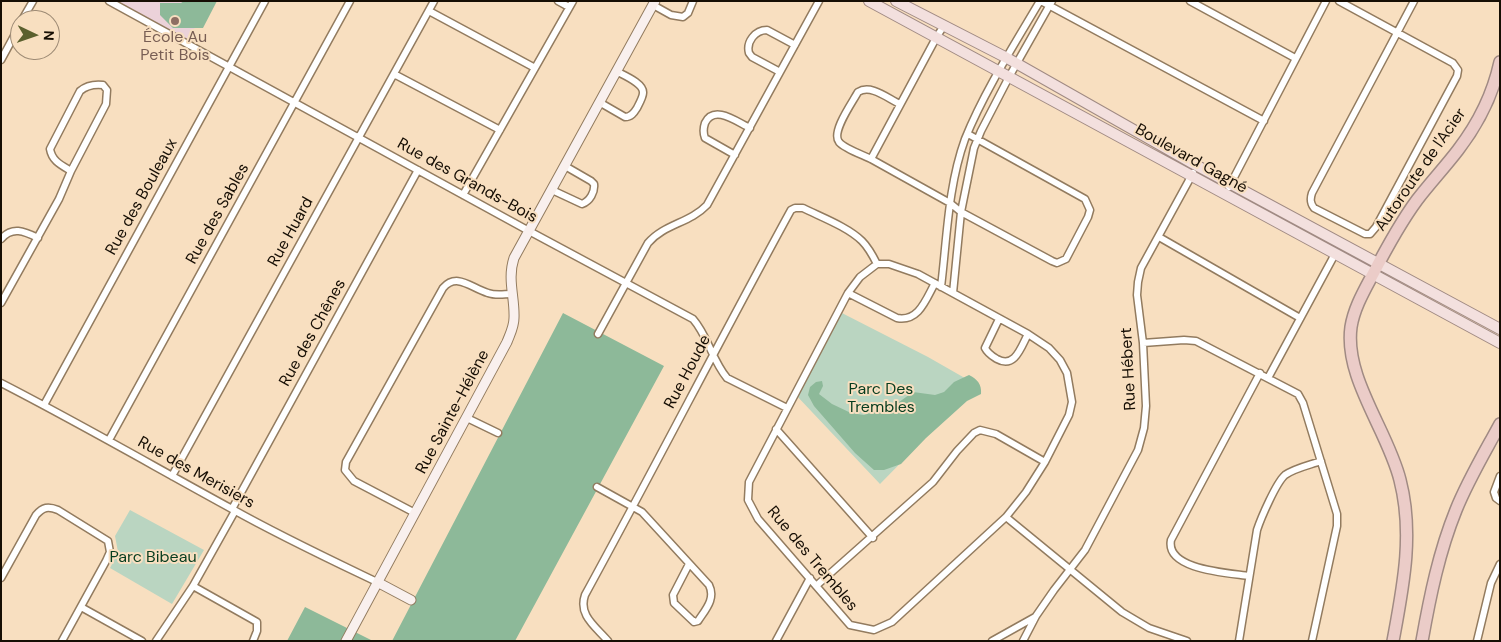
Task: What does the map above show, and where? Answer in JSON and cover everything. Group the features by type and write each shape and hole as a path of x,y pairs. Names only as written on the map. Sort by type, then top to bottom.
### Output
{"highway":[{"name":"Autoroute de l'Acier","path":"1393,641 1407,560 1406,506 1395,464 1357,376 1350,346 1351,329 1354,314 1375,269 1413,205 1459,150 1474,127 1492,88 1500,62"},
{"path":"1422,641 1435,576 1448,533 1466,489 1500,424"}],"main road":[{"name":"Boulevard Gagné","path":"868,1 1335,254 1375,269 1500,329"},
{"name":"Boulevard Gagné","path":"899,2 943,27 1007,58 1231,184 1500,343"}],"street":[{"name":"Rue des Grands-Bois","path":"109,1 693,319 700,328 721,371 727,378 787,408"},
{"name":"Rue des Bouleaux","path":"44,405 265,1"},
{"name":"Rue des Sables","path":"110,440 350,1"},
{"name":"Rue Huard","path":"172,476 434,1"},
{"path":"463,195 571,4 558,1"},
{"name":"Rue Sainte-Hélène","path":"346,641 508,342 512,329 514,307 512,264 529,231 654,3 671,15 683,17 688,12 693,1"},
{"path":"598,334 653,236 696,215 708,205 818,1"},
{"path":"941,287 950,203 957,166 968,134 1007,58 1041,1 1050,3 1264,122"},
{"path":"1190,1 1295,58"},
{"path":"1225,194 1326,1"},
{"path":"1339,1 1397,33 1452,63 1458,70 1457,76 1376,228 1368,234 1362,233 1314,208 1311,196 1397,33 1414,1"},
{"path":"894,15 899,2"},
{"path":"953,293 961,212 974,148 1009,77 1050,3"},
{"path":"429,11 535,68"},
{"path":"871,159 943,27"},
{"path":"780,72 752,57 749,53 749,45 755,34 764,30 795,44"},
{"path":"1,60 10,43"},
{"path":"599,102 625,117 632,115 636,108 643,92 640,85 616,71"},
{"path":"394,74 500,130"},
{"path":"1,303 59,199 71,171 106,104 106,90 103,85 92,85 80,92 50,149 55,161 71,171"},
{"path":"900,104 869,88 858,92 837,130 836,137 840,144 871,159 950,203 961,212 1052,261 1057,263 1066,259 1088,217 1090,210 1085,199 968,134"},
{"path":"735,155 705,138 703,134 706,122 710,117 722,114 750,128"},
{"path":"552,190 582,204 593,193 594,184 591,181 565,166"},
{"name":"Rue Hébert","path":"1023,641 1036,616 1085,550 1138,450 1144,428 1146,406 1143,343 1137,295 1138,282 1142,268 1197,166"},
{"name":"Rue des Chênes","path":"156,641 193,586 418,170"},
{"name":"Rue Houde","path":"608,641 586,616 582,603 585,594 634,506 791,210 803,208 855,235 871,251 877,264"},
{"path":"1,239 10,231 17,230 38,238"},
{"path":"1160,237 1300,318"},
{"path":"1268,378 1335,254"},
{"name":"Rue des Trembles","path":"877,264 889,264 903,268 935,283 1028,334 1049,348 1060,360 1067,373 1071,388 1072,402 1070,415 1045,462 1026,492 1006,516 892,622 874,630 850,625 758,519 748,500 749,482 848,293 860,277 877,264"},
{"path":"415,513 354,481 345,470 346,462 448,282 456,280 490,294 512,294"},
{"path":"848,293 902,319 918,314 935,283"},
{"path":"998,319 986,348 990,355 1003,362 1010,362 1015,358 1028,334"},
{"path":"1143,343 1196,341 1298,394 1303,403 1337,514 1337,526 1312,641"},
{"path":"1249,576 1204,570 1187,564 1174,556 1170,547 1171,540 1260,374"},
{"name":"Rue des Merisiers","path":"1,383 110,440 233,510 378,583"},
{"path":"467,418 498,433"},
{"path":"776,429 872,538"},
{"path":"816,586 933,482 969,437 980,430 996,434 1045,462"},
{"path":"1239,641 1257,530 1261,516 1284,477 1292,471 1321,462"},
{"path":"1500,476 1494,492 1496,498 1500,501"},
{"path":"597,486 642,512 690,564 709,585 713,595 698,621 694,622 672,600 690,564"},
{"path":"1,578 36,514 46,507 51,507 108,541 110,552 106,562 62,641"},
{"path":"1006,516 1071,568 1115,607 1134,620 1187,641"},
{"path":"1477,641 1491,583 1500,564"},
{"path":"776,641 810,578"},
{"path":"378,583 411,600"},
{"path":"193,586 257,622 257,631 252,641"},
{"path":"81,607 142,641"},
{"name":"Rue Hébert","path":"992,641 1036,616"}],"shaded area":[{"name":"École Au Petit Bois","path":"114,1 210,1 188,40"}],"green space":[{"path":"184,1 217,1 203,28 173,28 160,15 160,3 181,3"},
{"name":"Parc Des Trembles","path":"838,311 928,357 977,385 880,484 795,394"},
{"path":"563,313 664,366 515,641 392,641"},
{"path":"969,375 978,382 981,387 981,394 967,401 926,438 901,464 884,470 874,470 855,453 814,406 808,395 810,387 816,382 822,381 823,386 819,394 832,404 851,413 864,415 895,405 913,392 935,395 944,392 954,382"},
{"name":"Parc Bibeau","path":"130,510 204,550 172,604 110,568 118,552 115,536"},
{"path":"305,607 373,641 287,641"}],"place":[{"name":"École Au Petit Bois","path":"175,21"}]}
